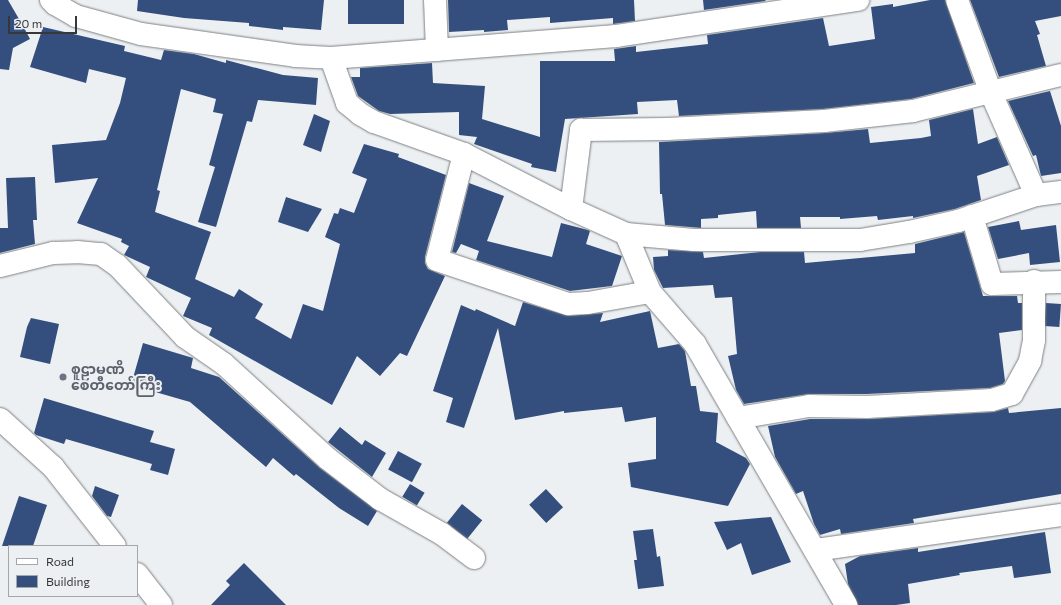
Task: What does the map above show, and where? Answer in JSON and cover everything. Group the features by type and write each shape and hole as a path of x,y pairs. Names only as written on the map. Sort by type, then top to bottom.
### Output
{"street":[{"path":"51,0 55,4 76,16 141,34 295,56 331,58 616,36 858,0"},
{"path":"435,0 437,50"},
{"path":"957,0 991,93 1036,195"},
{"path":"331,58 347,103 360,114 374,122 464,154 571,209 626,234 694,240 860,240 909,232 972,216 1036,195 1061,192"},
{"path":"571,209 581,130 668,129 824,121 913,111 1061,75"},
{"path":"464,154 437,260 568,304 588,303 650,292"},
{"path":"972,216 992,284 1034,281 1061,282"},
{"path":"626,234 650,292 695,344 846,605"},
{"path":"0,266 53,253 77,252 101,254 117,265 185,337 224,364 328,458 380,499 442,534 474,558"},
{"path":"738,418 809,406 867,407 984,401 1012,394 1030,361 1034,340 1034,281"},
{"path":"0,419 53,467 114,545"},
{"path":"815,550 1061,514"},
{"path":"138,575 161,605"}],"building":[{"path":"0,0 8,0 19,19 18,22 21,22 30,39 13,48 9,70 0,69"},
{"path":"138,0 324,0 321,30 283,27 283,30 249,26 249,23 184,18 137,11"},
{"path":"348,0 404,0 404,24 348,24"},
{"path":"448,0 634,0 635,21 613,24 613,18 550,23 550,17 507,20 508,30 449,32"},
{"path":"703,0 765,0 766,1 704,10"},
{"path":"930,0 945,0 974,83 911,99 823,109 679,116 677,100 637,102 638,114 565,119 556,172 531,167 532,164 474,144 477,137 459,135 459,112 390,114 379,111 358,96 351,77 360,77 360,68 432,63 433,83 485,86 482,119 540,137 540,61 615,61 614,49 636,46 636,52 708,44 707,35 823,18 829,46 875,39 871,7 893,4 893,7"},
{"path":"970,0 1061,0 1061,16 1035,21 1040,34 1037,35 1046,66 999,77"},
{"path":"43,27 125,46 124,51 161,60 164,50 194,54 226,63 226,60 283,75 318,78 316,105 258,100 252,122 247,121 216,227 198,222 215,167 209,165 223,114 213,112 216,99 181,89 157,190 160,191 155,212 211,232 195,279 234,297 239,289 263,304 255,318 291,339 303,304 323,311 340,244 325,237 334,213 338,214 340,208 354,213 367,179 352,173 364,144 399,154 398,157 446,175 425,257 425,263 428,269 445,276 407,356 400,353 380,376 357,356 332,405 209,335 212,328 183,316 191,298 146,277 150,267 124,255 129,246 121,242 122,239 77,223 98,178 55,183 52,145 106,140 120,103 126,78 89,69 86,83 30,67"},
{"path":"1050,91 1061,126 1061,173 1041,176 1036,155 1033,156 1008,101"},
{"path":"973,109 978,144 997,137 1009,165 977,176 981,200 955,209 913,218 913,216 878,220 877,216 840,219 840,217 800,217 801,228 757,228 756,211 718,215 718,218 701,219 701,228 665,225 662,194 660,194 659,142 825,133 868,129 870,143 921,138 931,136 929,120"},
{"path":"314,114 330,121 321,152 303,145"},
{"path":"35,177 37,220 33,220 35,244 0,253 0,228 8,228 6,178"},
{"path":"469,183 504,196 487,241 552,257 561,223 588,230 590,231 586,244 622,256 612,286 570,291 476,260 479,251 461,244 456,253 452,252"},
{"path":"286,197 322,209 308,232 278,222"},
{"path":"1019,221 1021,230 1056,225 1060,262 1030,265 1029,253 998,259 988,227"},
{"path":"964,232 983,296 1017,296 1018,303 1022,303 1022,330 999,333 1005,381 1003,384 990,388 867,394 809,394 744,404 736,390 728,356 737,354 732,297 715,298 713,285 663,288 654,270 653,257 668,256 668,250 703,252 704,258 760,252 804,252 805,263 915,253 915,244"},
{"path":"523,302 568,316 603,313 600,322 650,311 658,348 679,344 685,351 691,386 696,386 700,411 718,413 716,442 746,458 750,464 728,506 631,487 628,463 656,459 656,417 625,422 622,407 564,413 564,411 515,420 498,328 464,428 446,422 453,398 433,391 461,305 475,311 476,309 515,326"},
{"path":"1046,303 1061,304 1059,327 1044,326"},
{"path":"31,318 59,324 50,364 20,357 27,327"},
{"path":"143,343 193,358 191,368 219,377 320,468 377,511 368,526 339,508 296,474 294,476 273,458 266,467 190,402 131,385"},
{"path":"44,398 154,431 150,442 175,449 168,475 150,470 152,464 66,439 64,444 36,435 34,433"},
{"path":"1008,408 1009,413 1061,408 1061,494 913,519 914,523 841,534 840,529 820,535 814,524 803,491 796,494 775,457 768,426 810,419 868,419 993,412"},
{"path":"340,427 362,445 365,440 386,453 372,477 328,442"},
{"path":"398,451 422,464 412,482 388,470"},
{"path":"410,484 425,493 417,506 402,497"},
{"path":"95,486 119,495 111,517 107,516 92,496"},
{"path":"546,489 563,507 546,523 529,505"},
{"path":"19,496 47,505 33,545 2,546"},
{"path":"462,504 482,520 467,539 447,523"},
{"path":"771,517 791,562 752,575 741,543 727,550 714,522"},
{"path":"653,529 657,557 660,556 664,586 638,589 634,560 637,560 633,531"},
{"path":"1045,532 1051,573 1014,578 1012,566 959,573 960,575 908,584 910,603 896,605 858,605 848,584 845,564 860,556 918,548 918,552"},
{"path":"244,563 286,605 211,605 230,585 226,581"}],"place":[{"name":"စူဠာမဏိ စေတီတော်ကြီး","path":"63,377"}]}
